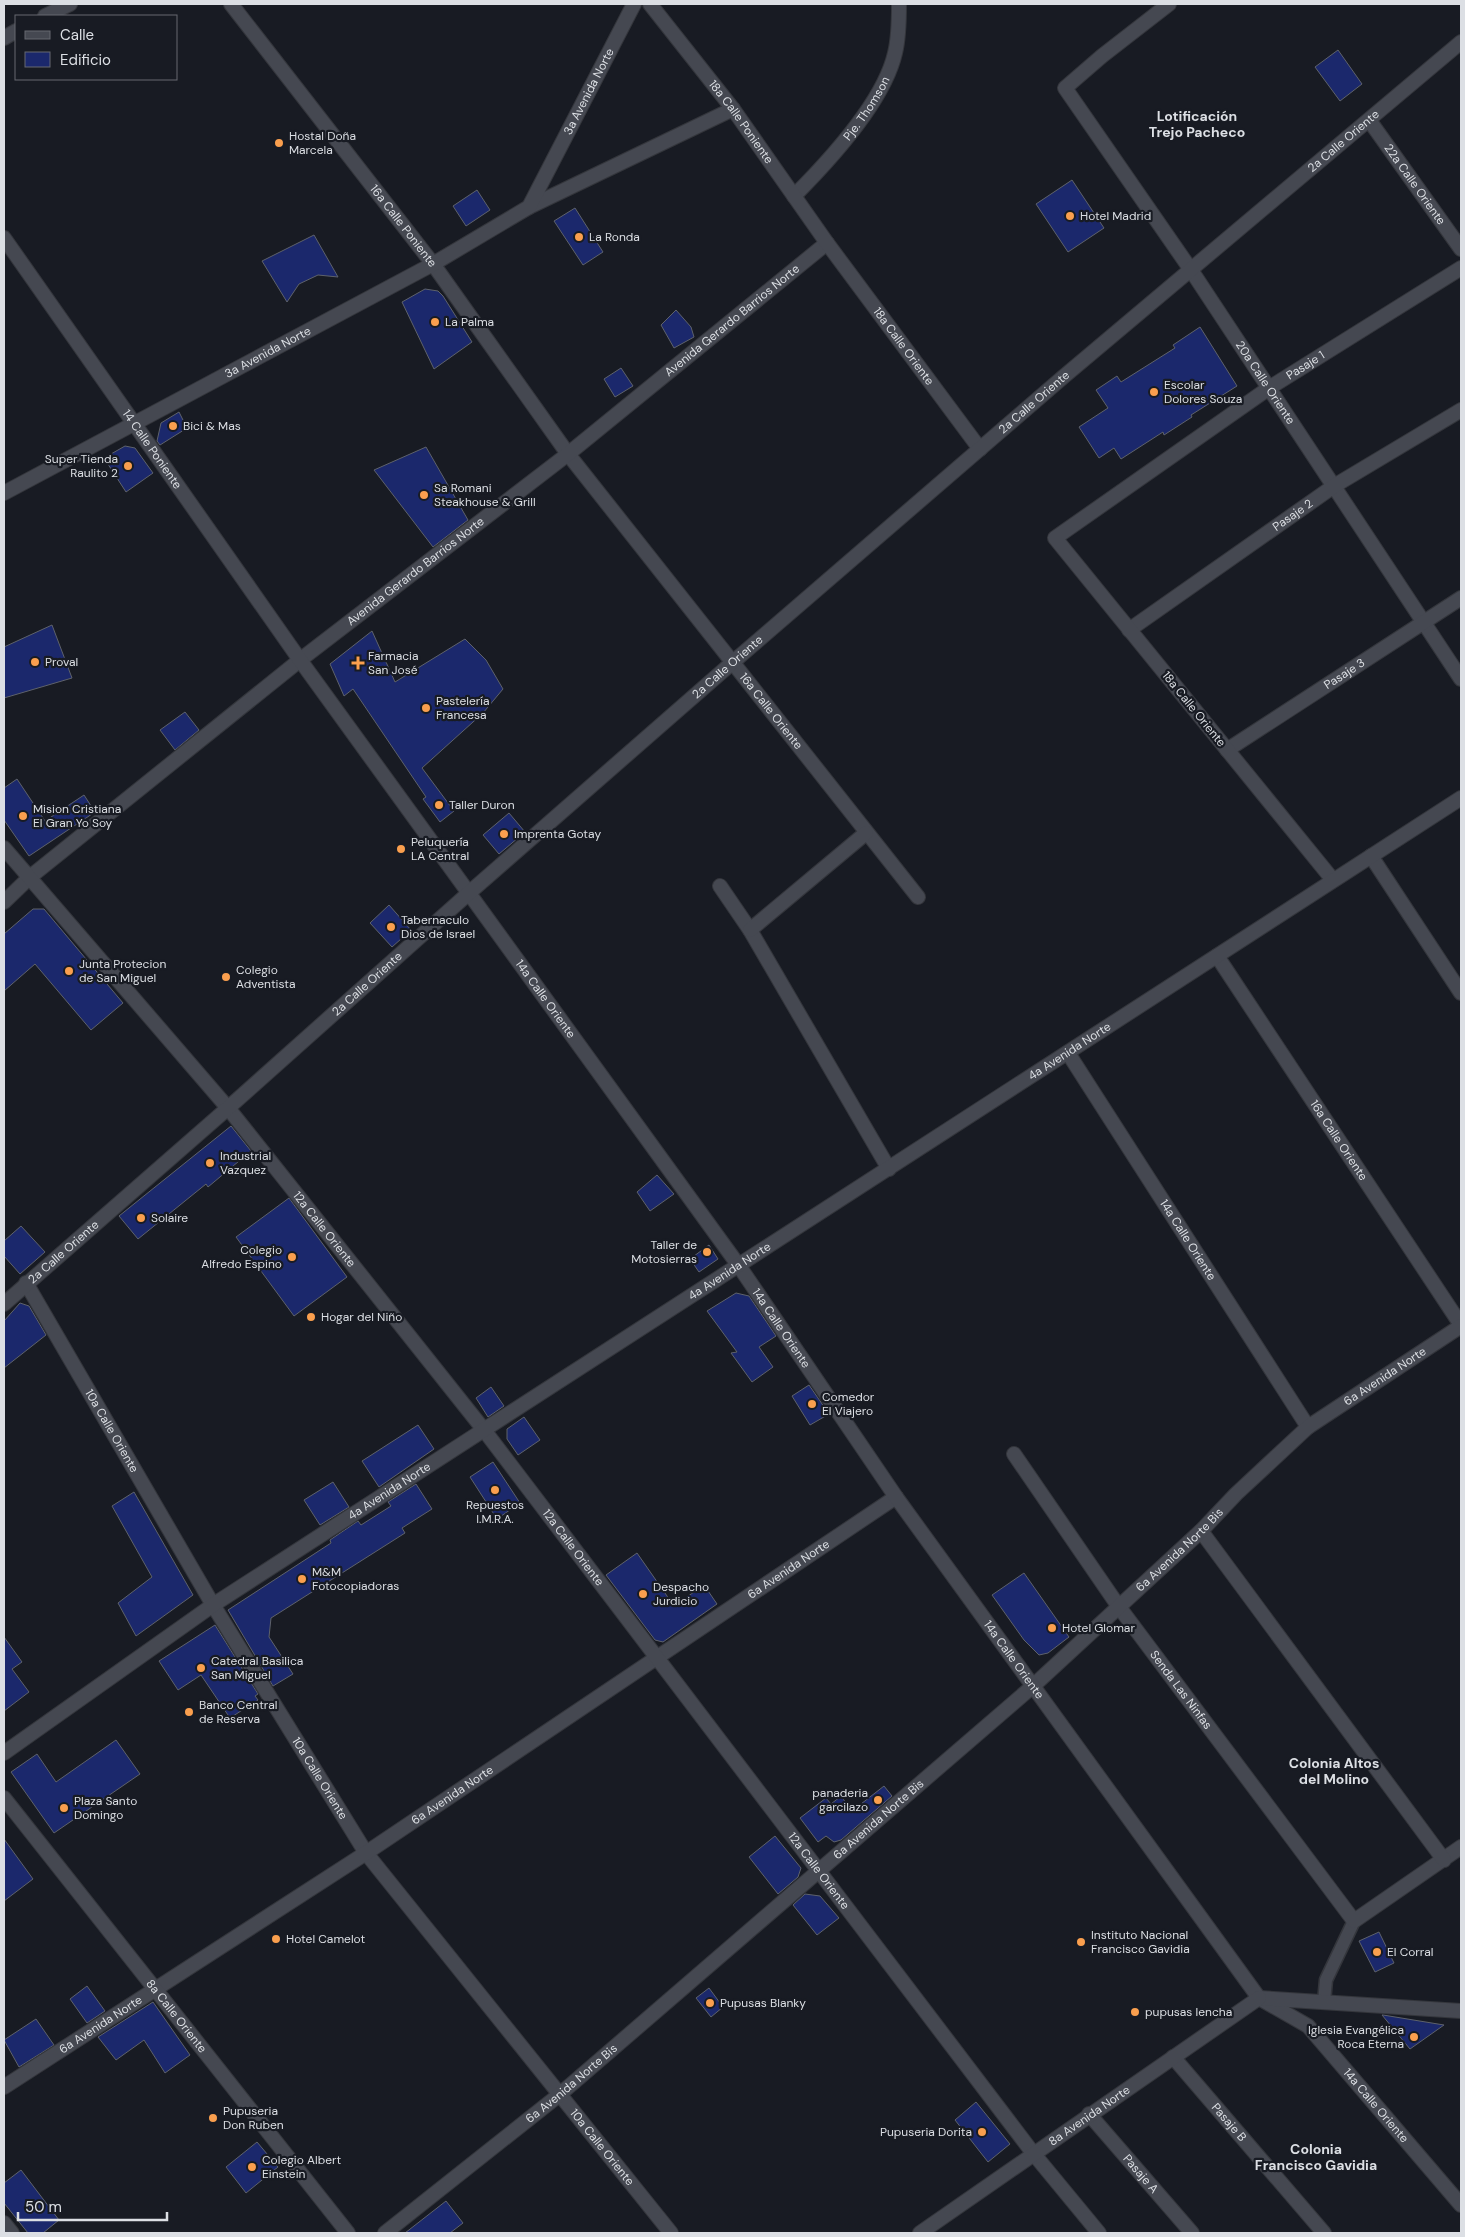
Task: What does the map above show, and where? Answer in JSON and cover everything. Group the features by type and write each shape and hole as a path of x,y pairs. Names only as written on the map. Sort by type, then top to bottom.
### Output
{"street":[{"path":"47,15 70,4"},
{"name":"16a Calle Poniente","path":"232,4 433,264 568,454"},
{"name":"3a Avenida Norte","path":"529,207 634,4"},
{"name":"18a Calle Poniente","path":"650,4 733,109 828,243"},
{"name":"Pje. Thomson","path":"794,196 824,166 862,118 884,80 895,54 899,4"},
{"name":"20a Calle Oriente","path":"1169,4 1102,56 1065,88 1191,270 1461,678"},
{"path":"4,38 15,32"},
{"name":"2a Calle Oriente","path":"4,1304 228,1108 470,892 980,448 1461,42"},
{"name":"3a Avenida Norte","path":"4,493 433,264 529,207 733,109"},
{"name":"22a Calle Oriente","path":"1369,120 1461,250"},
{"name":"14 Calle Poniente","path":"4,238 300,660"},
{"name":"18a Calle Oriente","path":"828,243 980,448"},
{"name":"Avenida Gerardo Barrios Norte","path":"4,902 30,877 300,660 568,454 828,243"},
{"name":"Pasaje 1","path":"1055,538 1269,388 1461,268"},
{"name":"Pasaje 2","path":"1130,630 1334,486 1461,410"},
{"name":"16a Calle Oriente","path":"568,454 918,898"},
{"name":"18a Calle Oriente","path":"1055,538 1333,880"},
{"name":"Pasaje 3","path":"1227,750 1461,598"},
{"name":"14a Calle Oriente","path":"300,660 470,892 739,1266 896,1497 1259,1998 1308,2026 1461,2205"},
{"name":"4a Avenida Norte","path":"4,1753 213,1605 1461,798"},
{"path":"750,930 866,833"},
{"name":"12a Calle Oriente","path":"4,848 228,1108 484,1430 1033,2153 1099,2233"},
{"path":"1371,856 1461,993"},
{"path":"720,886 750,930 892,1167"},
{"name":"16a Calle Oriente","path":"1217,956 1461,1326"},
{"name":"14a Calle Oriente","path":"1068,1053 1308,1427"},
{"name":"10a Calle Oriente","path":"26,1283 213,1605 366,1852 671,2233"},
{"name":"6a Avenida Norte","path":"1308,1427 1461,1326"},
{"name":"6a Avenida Norte Bis","path":"385,2233 559,2095 1033,1686 1202,1531 1236,1494 1308,1427"},
{"name":"Senda Las Ninfas","path":"1014,1454 1119,1607 1354,1922"},
{"name":"6a Avenida Norte","path":"4,2088 155,1987 366,1852 896,1497"},
{"path":"1202,1531 1444,1860"},
{"name":"8a Calle Oriente","path":"4,1798 348,2233"},
{"path":"1324,2002 1326,1980 1354,1922 1461,1847"},
{"path":"1259,1998 1461,2011"},
{"name":"8a Avenida Norte","path":"920,2233 1089,2114 1259,1998"},
{"name":"Pasaje B","path":"1173,2057 1324,2233"},
{"name":"Pasaje A","path":"1089,2114 1192,2233"},
{"path":"4,2223 12,2233"}],"building":[{"path":"1338,50 1362,84 1340,101 1315,67"},
{"name":"Hotel Madrid","path":"1072,180 1104,228 1068,252 1036,204"},
{"path":"477,190 490,210 466,226 453,206"},
{"name":"La Ronda","path":"575,208 603,252 583,265 554,221"},
{"path":"314,235 338,277 318,275 299,284 287,302 262,261"},
{"name":"La Palma","path":"425,289 438,291 443,296 472,342 434,369 402,302"},
{"path":"676,310 691,327 694,337 674,348 661,325"},
{"path":"1200,327 1237,386 1191,415 1192,417 1164,435 1163,432 1121,459 1114,448 1099,458 1079,427 1108,408 1096,390 1117,376 1121,382 1175,348 1173,345"},
{"path":"621,368 633,386 615,397 604,379"},
{"name":"Bici & Mas","path":"179,412 187,428 160,445 157,441 161,423"},
{"name":"Super Tienda Raulito 2","path":"125,446 135,448 153,473 126,492 104,458"},
{"name":"Sa Romani Steakhouse & Grill","path":"426,447 468,520 433,547 374,470"},
{"name":"Proval","path":"52,625 72,678 4,698 4,647"},
{"name":"Pastelería Francesa","path":"372,631 395,682 465,639 486,660 503,689 483,713 422,768 454,811 440,822 423,799 426,797 353,689 344,696 330,664"},
{"path":"185,712 199,730 175,750 160,730"},
{"name":"Mision Cristiana El Gran Yo Soy","path":"17,779 45,821 84,795 95,812 29,856 4,820 4,788"},
{"name":"Imprenta Gotay","path":"509,813 525,832 499,854 483,835"},
{"name":"Tabernaculo Dios de Israel","path":"389,905 411,930 392,947 370,923"},
{"name":"Junta Protecion de San Miguel","path":"33,909 44,909 123,1003 91,1030 35,964 4,991 4,934"},
{"path":"231,1126 251,1151 208,1187 206,1184 138,1239 119,1216"},
{"path":"657,1175 674,1194 650,1211 637,1192"},
{"name":"Colegio Alfredo Espino","path":"289,1198 347,1277 294,1316 236,1237"},
{"path":"21,1226 45,1252 20,1274 4,1256 4,1241"},
{"name":"Taller de Motosierras","path":"709,1245 718,1259 699,1272 690,1259"},
{"path":"736,1293 749,1296 776,1336 759,1347 773,1367 752,1382 731,1353 737,1352 707,1311"},
{"path":"20,1303 29,1306 46,1335 4,1368 4,1321"},
{"name":"Comedor El Viajero","path":"809,1385 829,1414 810,1425 792,1396"},
{"path":"491,1387 504,1406 488,1417 476,1398"},
{"path":"524,1417 540,1440 518,1455 507,1439 507,1429"},
{"path":"418,1425 434,1449 379,1487 362,1461"},
{"name":"Repuestos I.M.R.A.","path":"493,1462 520,1503 497,1519 470,1477"},
{"path":"333,1482 349,1507 320,1525 304,1500"},
{"path":"416,1484 432,1509 402,1528 405,1533 271,1618 269,1637 293,1674 273,1686 228,1610 331,1543 330,1540 358,1521 361,1525 391,1506 388,1502"},
{"path":"134,1492 193,1595 136,1636 118,1603 152,1577 112,1506"},
{"name":"Despacho Jurdicio","path":"637,1553 674,1606 704,1585 717,1604 663,1642 655,1640 606,1575"},
{"path":"1024,1573 1069,1637 1048,1653 1039,1655 1024,1640 992,1595"},
{"name":"Catedral Basilica San Miguel","path":"215,1625 258,1694 255,1696 258,1700 230,1718 201,1675 178,1690 159,1661"},
{"path":"4,1637 22,1662 12,1669 29,1692 4,1711"},
{"name":"Plaza Santo Domingo","path":"116,1740 140,1774 54,1833 11,1772 37,1754 56,1782"},
{"path":"884,1786 892,1796 841,1840 834,1842 826,1836 818,1842 800,1818 826,1798 831,1804 841,1796 852,1811"},
{"path":"775,1836 801,1868 798,1877 778,1894 749,1857"},
{"path":"4,1839 33,1879 4,1901"},
{"path":"805,1894 820,1896 839,1918 817,1935 793,1905"},
{"name":"El Corral","path":"1379,1932 1394,1963 1375,1972 1359,1941"},
{"path":"87,1986 105,2011 87,2023 70,1999"},
{"name":"Pupusas Blanky","path":"709,1988 723,2007 711,2017 696,1998"},
{"path":"153,2002 190,2055 165,2073 144,2040 116,2060 98,2037"},
{"name":"Iglesia Evangélica Roca Eterna","path":"1383,2015 1444,2025 1410,2049"},
{"path":"36,2019 54,2045 19,2067 4,2040"},
{"name":"Pupuseria Dorita","path":"976,2102 1010,2144 988,2162 955,2120"},
{"name":"Colegio Albert Einstein","path":"257,2142 278,2167 246,2193 226,2167"},
{"path":"21,2170 59,2220 43,2233 28,2233 4,2203 4,2183"},
{"path":"446,2201 463,2223 450,2233 405,2233"}],"place":[{"name":"Hostal Doña Marcela","path":"279,143"},
{"name":"Hotel Madrid","path":"1070,216"},
{"name":"La Ronda","path":"579,237"},
{"name":"La Palma","path":"435,322"},
{"name":"Escolar Dolores Souza","path":"1154,392"},
{"name":"Bici & Mas","path":"173,426"},
{"name":"Super Tienda Raulito 2","path":"128,466"},
{"name":"Sa Romani Steakhouse & Grill","path":"424,495"},
{"name":"Proval","path":"35,662"},
{"name":"Farmacia San José","path":"358,663"},
{"name":"Pastelería Francesa","path":"426,708"},
{"name":"Taller Duron","path":"439,805"},
{"name":"Mision Cristiana El Gran Yo Soy","path":"23,816"},
{"name":"Imprenta Gotay","path":"504,834"},
{"name":"Peluquería LA Central","path":"401,849"},
{"name":"Tabernaculo Dios de Israel","path":"391,927"},
{"name":"Junta Protecion de San Miguel","path":"69,971"},
{"name":"Colegio Adventista","path":"226,977"},
{"name":"Industrial Vazquez","path":"210,1163"},
{"name":"Solaire","path":"141,1218"},
{"name":"Taller de Motosierras","path":"707,1252"},
{"name":"Colegio Alfredo Espino","path":"292,1257"},
{"name":"Hogar del Niño","path":"311,1317"},
{"name":"Comedor El Viajero","path":"812,1404"},
{"name":"Repuestos I.M.R.A.","path":"495,1490"},
{"name":"M&M Fotocopiadoras","path":"302,1579"},
{"name":"Despacho Jurdicio","path":"643,1594"},
{"name":"Hotel Glomar","path":"1052,1628"},
{"name":"Catedral Basilica San Miguel","path":"201,1668"},
{"name":"Banco Central de Reserva","path":"189,1712"},
{"name":"panaderia garcilazo","path":"878,1800"},
{"name":"Plaza Santo Domingo","path":"64,1808"},
{"name":"Hotel Camelot","path":"276,1939"},
{"name":"Instituto Nacional Francisco Gavidia","path":"1081,1942"},
{"name":"El Corral","path":"1377,1952"},
{"name":"Pupusas Blanky","path":"710,2003"},
{"name":"pupusas lencha","path":"1135,2012"},
{"name":"Iglesia Evangélica Roca Eterna","path":"1414,2037"},
{"name":"Pupuseria Don Ruben","path":"213,2118"},
{"name":"Pupuseria Dorita","path":"982,2132"},
{"name":"Colegio Albert Einstein","path":"252,2167"}],"district":[{"name":"Lotificación Trejo Pacheco","path":"1197,124"},
{"name":"Colonia Altos del Molino","path":"1334,1772"},
{"name":"Colonia Francisco Gavidia","path":"1316,2158"}]}
